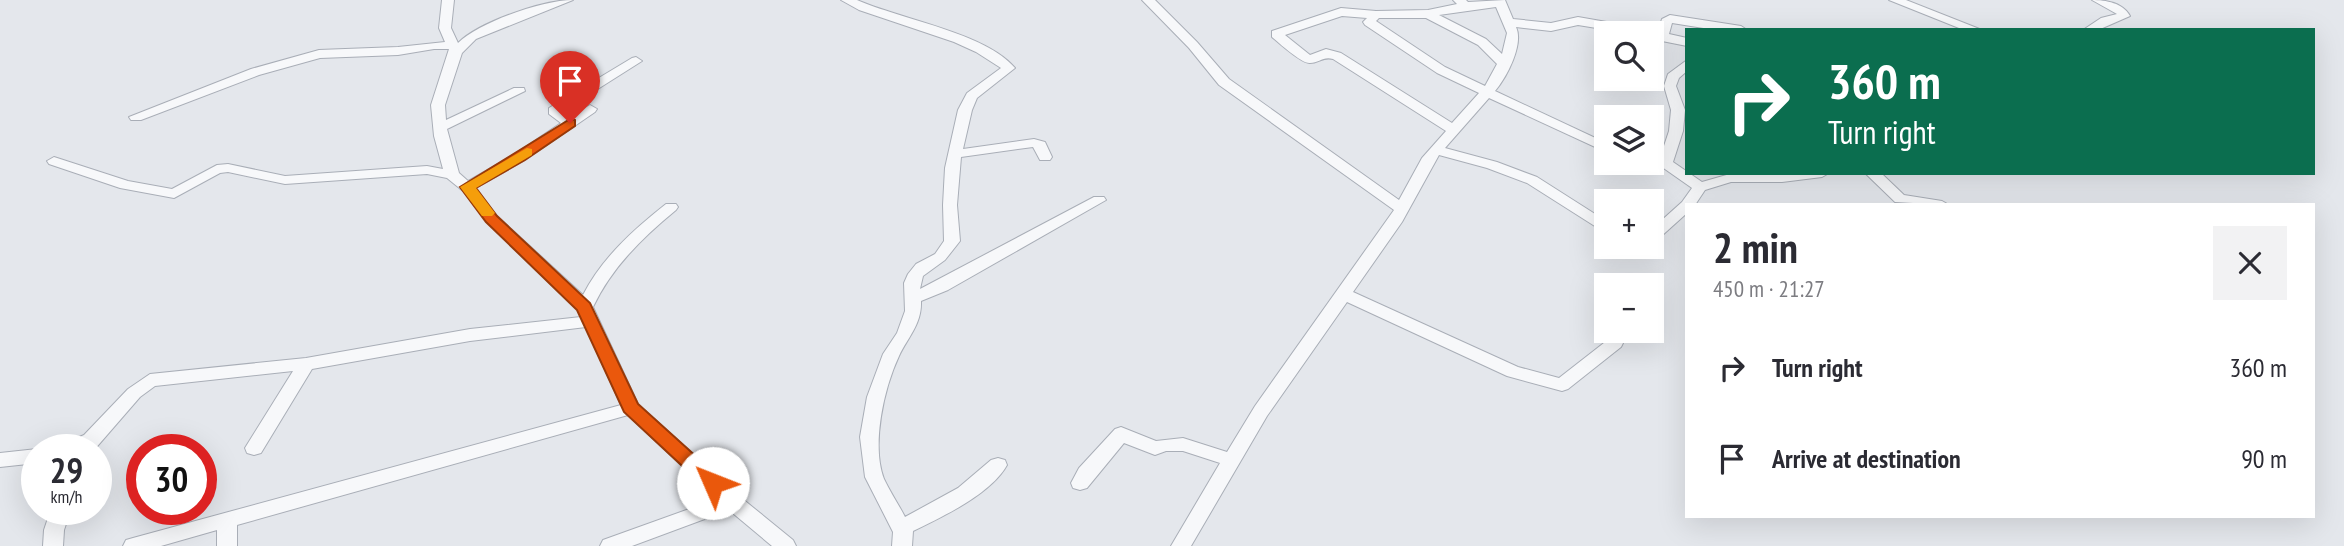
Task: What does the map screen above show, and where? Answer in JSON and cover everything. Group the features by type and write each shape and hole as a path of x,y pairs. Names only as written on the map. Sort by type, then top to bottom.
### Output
{"street":[{"path":"448,0 445,28 454,49"},
{"path":"452,175 438,105 454,49 472,36 567,0"},
{"path":"847,0 1003,60 1009,68 972,96 965,110 955,154 950,205 952,241 940,257 915,274 912,283 913,311 905,334 891,354 876,397 869,437 874,477 902,537 945,508 998,465"},
{"path":"1148,0 1193,45 1224,82 1401,208"},
{"path":"1181,546 1261,411 1395,222 1436,150 1454,131 1495,83 1509,52 1513,33 1499,0 1490,5 1462,3 1427,14 1332,14 1276,34 1309,60 1326,53 1337,56 1454,131"},
{"path":"1895,0 1971,28"},
{"path":"2093,28 2105,21 2124,16 2098,0"},
{"path":"1427,14 1482,43 1503,62"},
{"path":"1376,15 1368,22 1441,71 1594,142"},
{"path":"1664,31 1666,22 1670,19 1728,28"},
{"path":"1508,22 1555,27 1565,22 1594,24"},
{"path":"1664,37 1685,42"},
{"path":"136,117 254,72 319,54 398,51 434,45 454,49"},
{"path":"570,123 554,111 636,61"},
{"path":"1664,154 1676,131 1678,110 1670,86 1673,77 1685,66"},
{"path":"441,127 519,91"},
{"path":"467,187 520,157 590,109"},
{"path":"955,154 1034,143 1040,145 1045,157"},
{"path":"1436,150 1532,180 1594,219"},
{"path":"54,161 125,185 174,194 217,169 228,168 285,180 427,170 452,175 467,187 492,219 543,265 588,314 631,408 732,501 786,546"},
{"path":"1664,166 1700,187"},
{"path":"1688,203 1700,187 1730,178 1806,175"},
{"path":"1874,175 1900,199 1928,203"},
{"path":"912,299 942,286 1003,250 1099,200"},
{"path":"588,314 591,292 640,232 671,207"},
{"path":"1664,226 1685,207"},
{"path":"1343,294 1513,372 1563,385 1615,344"},
{"path":"97,434 134,393 150,380 306,364 588,314"},
{"path":"254,448 306,364"},
{"path":"133,546 631,408"},
{"path":"1080,483 1081,477 1101,459 1121,434 1155,448 1168,442 1178,443 1231,460"},
{"path":"0,460 21,458"},
{"path":"610,546 732,501"},
{"path":"227,520 227,546"},
{"path":"54,546 56,525"}],"slow traffic":[{"path":"487,213 467,187 527,152"}],"route":[{"path":"570,123 520,157 467,187 492,219 584,307 622,383 631,408 713,483"}]}
